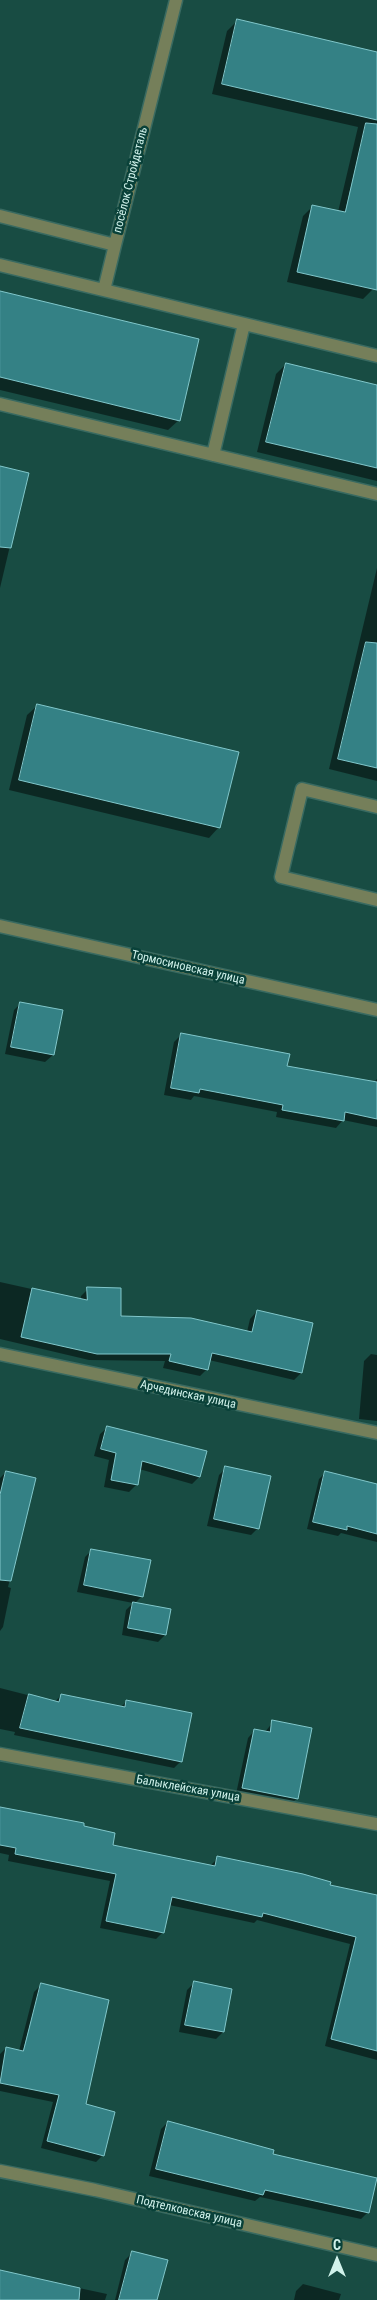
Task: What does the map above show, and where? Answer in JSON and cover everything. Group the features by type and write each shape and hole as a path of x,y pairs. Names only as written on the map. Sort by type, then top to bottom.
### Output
{"street":[{"name":"посёлок Стройдеталь","path":"0,216 115,245 176,0"},
{"path":"104,290 115,245"},
{"path":"0,265 377,356"},
{"path":"213,455 244,324"},
{"path":"0,404 377,494"},
{"path":"377,807 302,789 281,877 377,900"},
{"name":"Тормосиновская улица","path":"0,926 377,1010"},
{"name":"Арчединская улица","path":"0,1354 377,1434"},
{"name":"Балыклейская улица","path":"0,1754 377,1824"},
{"name":"Подтелковская улица","path":"0,2171 96,2190 377,2255"}],"building":[{"path":"237,19 377,52 377,120 222,84"},
{"path":"366,123 377,124 377,290 297,272 312,205 345,212"},
{"path":"0,291 199,339 180,421 0,377"},
{"path":"286,363 377,385 377,468 266,442"},
{"path":"0,466 29,473 11,548 0,547"},
{"path":"366,642 377,643 377,768 338,759"},
{"path":"37,704 239,752 220,828 19,780"},
{"path":"20,1002 63,1010 54,1055 11,1047"},
{"path":"181,1033 290,1054 287,1066 377,1082 377,1119 345,1112 344,1121 282,1110 283,1105 200,1089 199,1093 171,1088"},
{"path":"87,1287 121,1288 121,1316 191,1318 252,1332 257,1310 313,1323 302,1373 212,1353 208,1370 169,1361 171,1354 97,1354 21,1337 32,1288 87,1300"},
{"path":"107,1426 207,1451 200,1477 142,1461 138,1485 111,1480 116,1453 101,1449"},
{"path":"225,1466 271,1476 259,1529 214,1519"},
{"path":"6,1471 36,1478 11,1581 0,1580 0,1495"},
{"path":"325,1471 377,1484 377,1534 347,1526 347,1530 313,1522"},
{"path":"91,1549 151,1560 143,1597 84,1585"},
{"path":"133,1602 171,1609 166,1635 128,1628"},
{"path":"29,1694 59,1702 61,1694 125,1707 126,1700 192,1713 182,1762 20,1728"},
{"path":"272,1720 312,1728 298,1799 242,1788 254,1729 270,1732"},
{"path":"0,1807 84,1823 84,1826 115,1833 113,1845 215,1866 217,1856 303,1874 331,1882 330,1885 377,1895 377,2051 331,2039 356,1937 263,1913 262,1917 172,1897 164,1933 106,1921 116,1874 15,1854 16,1848 0,1845"},
{"path":"194,1981 232,1989 224,2032 185,2025"},
{"path":"41,1983 109,2000 86,2104 115,2112 104,2156 47,2141 59,2095 0,2083 6,2047 23,2051"},
{"path":"168,2121 274,2150 273,2154 377,2178 369,2213 265,2190 263,2195 156,2169"},
{"path":"132,2251 168,2260 157,2300 119,2300"},
{"path":"0,2270 80,2288 79,2300 0,2300"}]}
